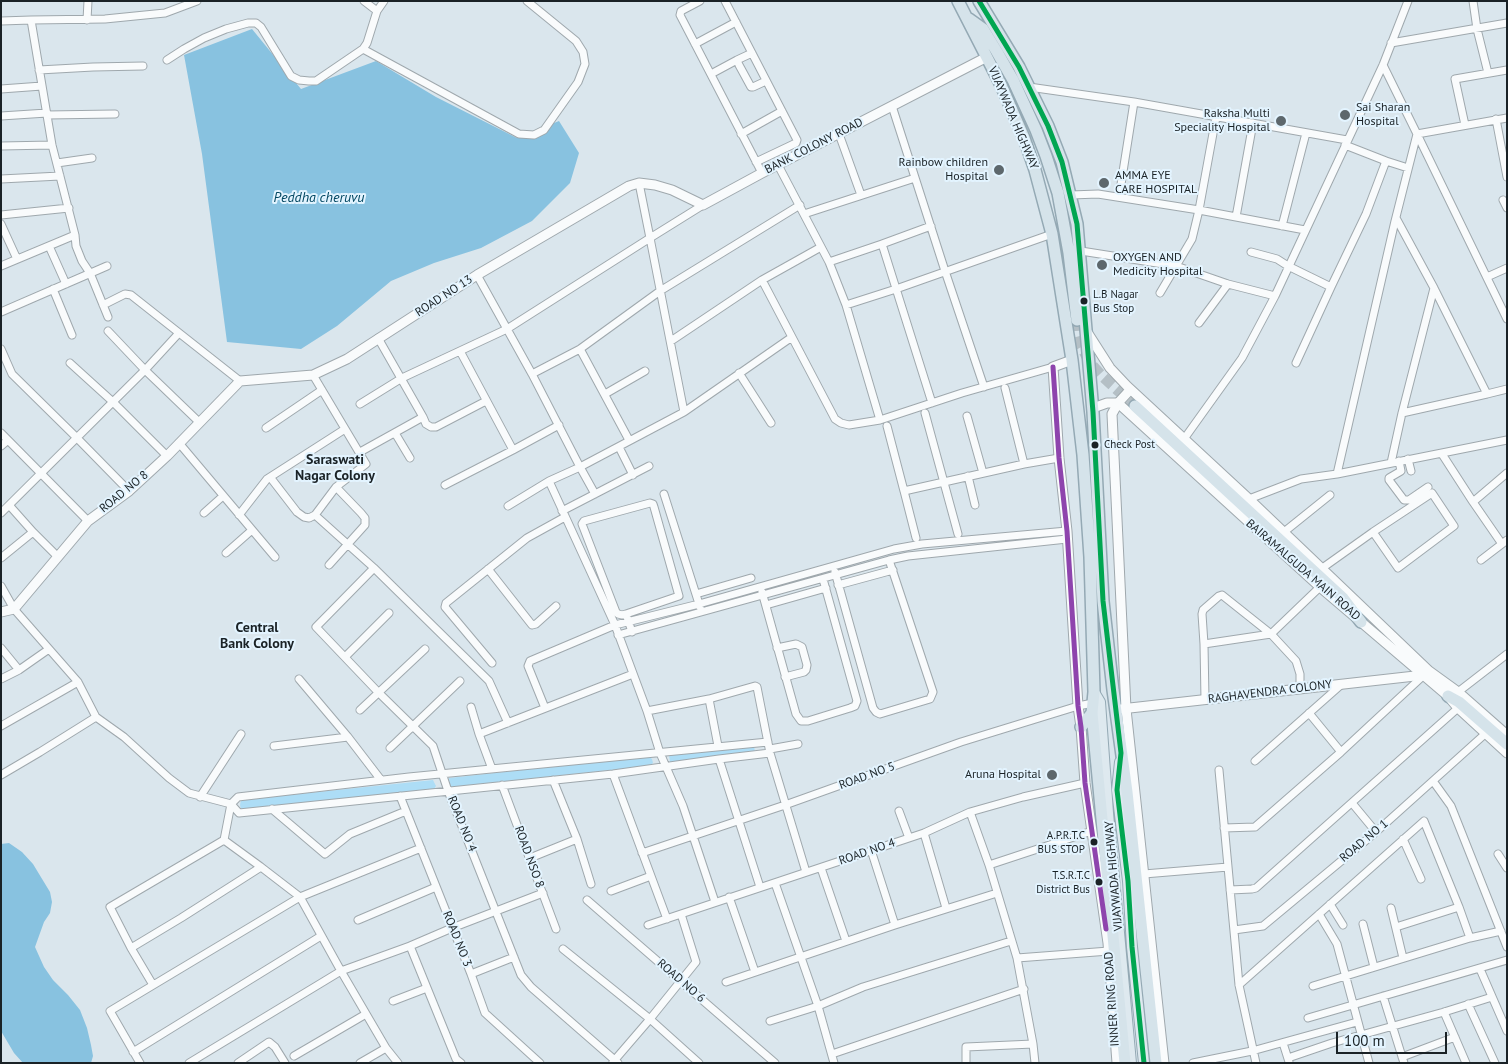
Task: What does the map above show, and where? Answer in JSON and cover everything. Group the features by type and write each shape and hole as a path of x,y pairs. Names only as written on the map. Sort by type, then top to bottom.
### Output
{"highway":[{"name":"VIJAYWADA HIGHWAY","path":"958,1 1001,85 1033,164 1052,234 1072,360 1082,455 1088,525 1093,703"},
{"name":"VIJAYWADA HIGHWAY","path":"979,1 1019,67 1048,126 1062,162 1078,224 1093,408 1103,601 1121,709 1121,753"},
{"path":"966,16 983,29 1013,80 1046,156 1058,193 1069,253 1077,320"},
{"path":"1135,406 1343,598 1361,622"},
{"path":"1453,694 1459,702 1507,744"},
{"path":"1081,726 1093,703"},
{"path":"1093,703 1124,1063"},
{"path":"1121,753 1127,792 1156,1063"}],"main road":[{"name":"VIJAYWADA HIGHWAY","path":"1093,703 1100,702 1108,813 1131,1063"},
{"name":"VIJAYWADA HIGHWAY","path":"1121,753 1118,790 1144,1063"}],"street":[{"path":"87,20 88,1"},
{"path":"1,21 87,20 165,13 197,1"},
{"path":"364,1 377,11"},
{"path":"167,60 184,48 204,38 226,29 248,23 256,23 261,27 291,76 300,80 316,80 363,49 377,11 384,1"},
{"path":"363,49 519,134 534,135 544,130 578,82 586,64 584,52 576,41 527,1"},
{"path":"700,1 681,11 680,14 762,173"},
{"path":"725,1 797,140 796,143 756,162"},
{"path":"1184,439 1242,358 1275,296 1383,65 1408,1"},
{"path":"1473,1 1477,29 1488,73"},
{"path":"31,20 52,144 69,208 76,246 82,261 90,273 108,317"},
{"path":"695,44 736,22"},
{"path":"1392,43 1507,23"},
{"path":"712,74 752,53"},
{"name":"BANK COLONY ROAD","path":"703,205 987,57"},
{"path":"737,60 751,87 766,81"},
{"path":"1383,65 1506,314"},
{"path":"40,70 143,66"},
{"path":"1465,125 1455,79 1507,70"},
{"path":"1,89 42,86"},
{"path":"1029,87 1134,102 1306,133 1346,142 1386,162 1408,168"},
{"path":"1119,197 1134,102"},
{"path":"892,106 984,387"},
{"path":"741,134 782,111"},
{"path":"1,116 115,114"},
{"path":"1160,293 1192,239 1216,117"},
{"path":"1417,134 1507,118"},
{"path":"1496,119 1507,177"},
{"path":"1236,217 1253,123"},
{"path":"1282,226 1290,209 1306,133"},
{"path":"839,134 861,195"},
{"path":"1337,474 1417,134"},
{"path":"1,146 52,144"},
{"path":"57,163 92,158"},
{"path":"1296,363 1330,287 1366,214 1386,162"},
{"path":"778,165 829,262 846,305 880,420"},
{"path":"1,179 60,176"},
{"path":"804,214 915,178"},
{"path":"684,412 639,183 672,190 703,205"},
{"name":"ROAD NO 13","path":"240,381 313,374 347,359 477,275 629,186 639,183"},
{"path":"1071,195 1098,194 1119,197 1305,230"},
{"path":"1503,200 1507,208"},
{"path":"360,404 402,378 507,329 703,205"},
{"path":"532,374 580,350 660,291 800,205"},
{"path":"1,215 69,208"},
{"path":"1396,218 1434,288 1487,394"},
{"path":"1,224 17,259"},
{"path":"829,262 931,226"},
{"path":"846,305 1052,234"},
{"path":"1,266 75,235"},
{"path":"882,244 932,403"},
{"path":"49,246 66,284"},
{"path":"671,341 762,280 821,247"},
{"path":"1081,251 1176,266 1228,284 1275,296"},
{"path":"1251,252 1277,259 1330,287"},
{"path":"1,312 108,266"},
{"path":"1487,277 1507,268"},
{"path":"477,275 532,374 594,494"},
{"path":"762,280 835,419 849,425 880,420 1072,360"},
{"path":"1199,323 1228,284"},
{"path":"1391,462 1434,288"},
{"path":"53,289 72,335"},
{"path":"103,305 128,294 240,381"},
{"path":"108,331 145,370 200,422"},
{"path":"1087,332 1110,368 1130,390 1249,499 1453,694 1507,735"},
{"path":"1,513 145,370 179,333"},
{"path":"508,506 549,482 684,412 792,337"},
{"path":"378,338 426,424 431,427 436,427 486,401"},
{"path":"1,349 12,374 130,491"},
{"path":"580,350 630,440"},
{"path":"460,351 513,450"},
{"path":"70,363 113,402 167,456"},
{"name":"INNER RING ROAD","path":"1053,367 1059,458 1067,535 1078,706 1085,782 1109,951 1117,1063"},
{"path":"604,394 645,371"},
{"path":"739,373 771,423"},
{"path":"270,477 297,512 309,518 315,515 336,487 366,464 313,374"},
{"name":"ROAD NO 8","path":"14,609 88,520 130,491 240,381"},
{"path":"1005,388 1024,464"},
{"path":"1402,413 1507,389"},
{"path":"266,428 322,390"},
{"path":"1130,390 1118,403 1112,414 1121,709 1144,874 1164,1063"},
{"path":"1093,408 1107,403 1118,403"},
{"name":"BAIRAMALGUDA MAIN ROAD","path":"1118,403 1320,587 1424,675 1453,694 1458,708 1484,734 1507,753"},
{"path":"925,414 958,534"},
{"path":"967,416 983,472"},
{"path":"360,452 423,417"},
{"path":"445,485 559,425"},
{"path":"887,426 916,538"},
{"path":"239,515 270,477 345,429"},
{"path":"1,432 88,520"},
{"path":"395,433 410,458"},
{"path":"1,446 8,440"},
{"path":"1249,499 1301,479 1337,474 1507,440"},
{"path":"179,443 275,556"},
{"path":"619,447 633,475"},
{"path":"1442,454 1473,502 1504,542 1480,560"},
{"path":"904,491 983,472 1059,458"},
{"path":"1408,459 1410,471"},
{"path":"1400,461 1401,471 1389,478 1389,480 1404,500 1409,500 1428,487"},
{"path":"492,663 445,605 527,538 594,494 649,466"},
{"path":"1473,502 1507,474"},
{"path":"968,476 975,505"},
{"path":"549,482 615,625 647,710 660,753 683,806 715,902"},
{"path":"329,566 366,525 365,518 336,487"},
{"path":"1321,569 1373,532 1432,493 1454,526 1398,568 1373,532"},
{"path":"664,494 701,612"},
{"path":"1284,532 1330,495"},
{"path":"204,512 223,496"},
{"path":"650,503 654,507 679,596 626,614 622,615 616,612 582,524 584,521 650,503"},
{"path":"9,505 58,556"},
{"path":"315,515 374,568 489,681 508,723"},
{"path":"226,553 252,530"},
{"path":"1,558 33,532"},
{"path":"545,708 528,666 530,661 615,625 699,604 904,547 922,544 1067,535"},
{"path":"618,635 890,560 1067,535"},
{"path":"904,547 906,557"},
{"path":"833,567 874,708 880,714 930,699 933,692 890,560"},
{"name":"ROAD NO 4","path":"374,568 316,627 433,746 444,774 448,791 521,975 531,987 615,1062"},
{"path":"488,569 532,625 536,624 556,606"},
{"path":"838,585 893,570"},
{"path":"696,594 751,578"},
{"path":"761,587 796,714 801,720 808,721 855,706 857,701 823,579"},
{"path":"1,586 14,609 78,682 96,716 124,737 169,778 189,793 231,804 239,813 613,774 798,744"},
{"path":"1204,644 1271,634 1320,587"},
{"path":"766,605 826,588"},
{"path":"1205,700 1202,614 1203,610 1219,596 1222,596 1271,634 1296,661 1300,674 1300,689"},
{"path":"1,612 14,609"},
{"path":"636,611 638,619"},
{"path":"345,657 389,612"},
{"path":"626,614 632,632"},
{"path":"777,648 796,644 802,647 807,665 806,670 785,677"},
{"path":"1,648 18,670"},
{"path":"1,679 49,649"},
{"path":"360,710 425,649"},
{"path":"1453,694 1507,654"},
{"path":"479,734 633,674"},
{"path":"1224,828 1255,827 1341,752 1424,675"},
{"name":"RAGHAVENDRA COLONY","path":"1121,709 1424,675"},
{"path":"299,679 381,780"},
{"path":"390,748 460,681"},
{"path":"1,726 78,682"},
{"path":"1254,761 1342,684"},
{"path":"647,710 709,699 757,687 769,748 806,872"},
{"path":"709,699 718,746"},
{"name":"ROAD NO 5","path":"642,853 785,805 962,742 1093,703"},
{"path":"471,707 492,769"},
{"path":"1230,890 1256,888 1458,708"},
{"path":"1309,713 1341,752"},
{"path":"1,775 96,716"},
{"path":"200,797 241,734"},
{"name":"ROAD NO 1","path":"1234,930 1263,926 1376,832 1484,734"},
{"path":"274,746 348,737"},
{"path":"153,985 110,907 224,840 231,804 238,797 381,780 718,746 769,748"},
{"path":"719,758 760,887"},
{"path":"1218,770 1239,985 1256,1063"},
{"path":"613,774 667,919"},
{"path":"553,780 577,839 591,884"},
{"path":"1433,781 1451,806 1507,947"},
{"name":"ROAD NO 4","path":"648,925 909,838 970,812 1085,782"},
{"name":"ROAD NSO 8","path":"502,785 556,929"},
{"name":"ROAD NO 3","path":"400,796 471,974 484,1013 540,1063"},
{"path":"1352,804 1376,832"},
{"path":"272,810 325,854 350,834 406,811"},
{"path":"899,811 909,838"},
{"path":"970,812 989,865 1017,958 1033,1044 1034,1063"},
{"path":"1239,985 1424,821 1470,938"},
{"path":"989,865 1092,831"},
{"path":"924,832 946,908"},
{"path":"530,858 577,839"},
{"path":"1403,839 1421,879"},
{"path":"224,840 300,897 340,971 386,1048 398,1063"},
{"path":"140,1063 110,1011 243,933 300,897 421,848"},
{"path":"871,850 895,925"},
{"path":"1498,854 1507,868"},
{"path":"131,948 261,867"},
{"path":"1144,874 1228,867"},
{"path":"821,868 846,941"},
{"path":"611,891 651,876"},
{"path":"775,883 818,1006 834,1063"},
{"path":"358,920 436,887"},
{"path":"189,1063 340,971 410,946 496,910 543,893"},
{"path":"726,982 800,956 996,893"},
{"path":"728,897 755,972"},
{"name":"ROAD NO 6","path":"587,900 775,1063"},
{"path":"1330,904 1344,925"},
{"path":"1396,927 1459,907"},
{"path":"1391,908 1403,958"},
{"path":"615,1062 696,962 681,914"},
{"path":"1319,914 1337,944 1352,1006 1369,1063"},
{"path":"1363,924 1374,967"},
{"path":"1313,986 1501,930"},
{"path":"133,1052 321,936"},
{"path":"770,1021 818,1006 863,987 1011,941"},
{"path":"410,946 456,1059 461,1063"},
{"path":"563,949 699,1063"},
{"path":"1017,958 1109,951"},
{"path":"471,974 514,957"},
{"path":"1308,1018 1507,960"},
{"path":"1480,968 1507,1031"},
{"path":"393,1001 427,988"},
{"path":"832,1054 1024,989"},
{"path":"1383,996 1403,1060 1455,1037"},
{"path":"1283,1043 1288,1061 1332,1042 1444,1012 1492,996"},
{"path":"1468,1004 1495,1063"},
{"path":"1444,1012 1465,1062"},
{"path":"294,1056 366,1014"},
{"path":"1193,1063 1252,1051 1357,1022"},
{"path":"1330,1030 1332,1042"},
{"path":"238,1063 269,1042 275,1047 284,1063"},
{"path":"966,1063 966,1047 1033,1044"},
{"path":"360,1063 386,1048"}],"shaded area":[{"path":"754,746 755,752 670,762 669,755"},
{"path":"648,756 652,759 653,763 649,766 450,787 449,778"},
{"path":"433,780 436,786 434,789 241,809 240,805 241,800"}],"water":[{"name":"Peddha cheruvu","path":"252,29 301,89 376,61 436,97 517,138 559,121 579,153 570,183 532,221 481,248 434,263 391,281 337,326 301,349 227,342 202,154 184,55"},
{"path":"9,843 22,852 33,864 50,892 52,902 50,913 44,922 35,947 44,967 53,980 80,1010 91,1045 93,1056 91,1063 23,1063 14,1053 1,1031 1,844"}],"tunnel":[{"path":"1077,320 1081,346 1091,364 1135,406"}],"transit line":[{"path":"979,1 1019,67 1048,126 1062,162 1077,224 1093,412 1103,601 1121,753 1117,790 1128,881 1132,947 1144,1063"},
{"path":"1053,367 1085,783 1106,929"}],"place":[{"name":"Sai Sharan Hospital","path":"1345,115"},
{"name":"Raksha Multi Speciality Hospital","path":"1281,121"},
{"name":"Rainbow children Hospital","path":"999,170"},
{"name":"AMMA EYE CARE HOSPITAL","path":"1104,183"},
{"name":"OXYGEN AND Medicity Hospital","path":"1102,265"},
{"name":"L.B Nagar Bus Stop","path":"1084,301"},
{"name":"Check Post","path":"1095,445"},
{"name":"Aruna Hospital","path":"1052,775"},
{"name":"A.P.R.T.C BUS STOP","path":"1094,842"},
{"name":"T.S.R.T.C District Bus","path":"1099,882"}],"district":[{"name":"Saraswati Nagar Colony","path":"335,468"},
{"name":"Central Bank Colony","path":"257,636"}]}
